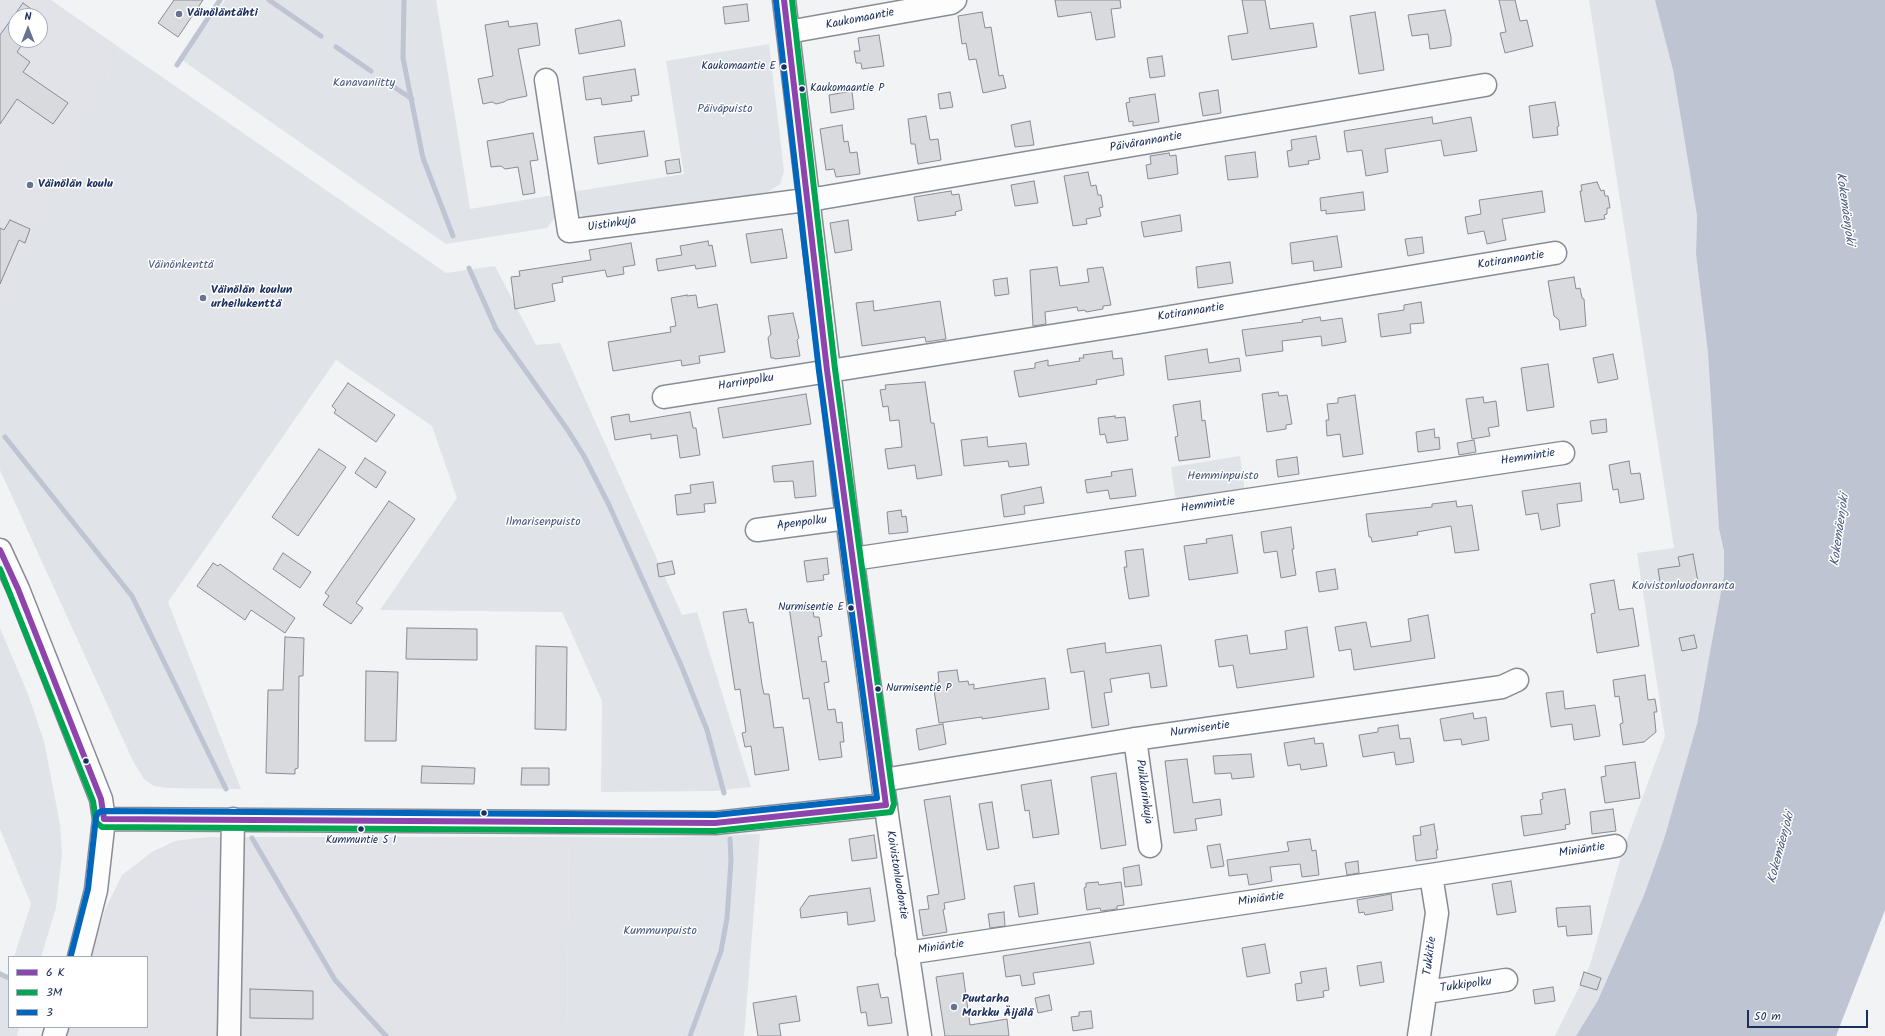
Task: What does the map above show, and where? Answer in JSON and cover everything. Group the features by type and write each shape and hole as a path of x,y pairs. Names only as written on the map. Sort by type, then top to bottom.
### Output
{"street":[{"name":"Koivistonluodontie","path":"784,0 847,518 886,805 920,1036"},
{"name":"Kaukomaantie","path":"788,32 951,3 955,0"},
{"name":"Uistinkuja","path":"546,80 569,231 807,199"},
{"name":"Päivärannantie","path":"807,199 1486,85"},
{"name":"Kotirannantie","path":"828,370 1134,323 1555,253"},
{"name":"Harrinpolku","path":"664,397 828,370"},
{"name":"Hemmintie","path":"853,559 1563,453"},
{"name":"Apenpolku","path":"756,530 847,518"},
{"path":"0,550 18,589 101,799 104,819 96,890 79,956"},
{"name":"Nurmisentie","path":"883,780 1135,739 1502,687 1517,680"},
{"name":"Puikkarinkuja","path":"1135,739 1150,846"},
{"path":"104,819 715,823 886,805"},
{"path":"229,1036 232,819"},
{"name":"Miniäntie","path":"908,953 1615,846"},
{"name":"Tukkitie","path":"1419,1036 1427,992 1437,913 1431,875"},
{"name":"Tukkipolku","path":"1427,992 1506,980"}],"shaded area":[{"name":"Väinölän koulu","path":"0,0 51,0 120,48 0,321"},
{"path":"208,837 569,837 567,1036 64,1036 66,1028 148,1028 148,956 90,956 105,910 122,875 152,852 175,841"}],"green space":[{"name":"Kanavaniitty","path":"225,0 436,0 470,209 554,195 557,214 547,228 446,244 182,60"},
{"name":"Koivistonluodonranta","path":"1589,0 1655,0 1662,21 1673,70 1697,216 1696,254 1708,353 1719,529 1724,551 1724,575 1697,724 1664,839 1644,895 1598,1000 1576,1036 1555,1036 1590,965 1622,853 1665,736 1637,553 1674,548"},
{"name":"Päiväpuisto","path":"769,44 784,171 780,184 768,192 590,221 576,211 572,192 684,174 666,61"},
{"path":"120,48 446,273 495,266 536,345 560,343 682,615 697,612 751,787 715,791 601,792 602,701 562,612 380,610 457,498 432,426 336,360 168,602 241,789 167,788 154,786 144,779 133,761 0,470 0,320"},
{"name":"Hemminpuisto","path":"1240,456 1245,492 1176,501 1171,467"},
{"path":"0,628 28,694 44,741 60,824 62,854 56,908 41,956 14,956 31,904 0,829"},
{"name":"Kummunpuisto","path":"760,834 744,1036 567,1036 569,837 652,838"},
{"path":"0,970 7,977 8,974 8,1028 19,1028 17,1036 0,1036"}],"water":[{"name":"Kokemäenjoki","path":"1655,0 1885,0 1885,910 1836,1036 1576,1036 1598,1000 1644,895 1664,839 1697,724 1724,575 1724,551 1719,529 1708,353 1696,254 1697,216 1673,70"}],"building":[{"name":"Väinöläntähti","path":"174,0 203,0 178,37 158,23"},
{"path":"1055,0 1120,0 1121,8 1111,9 1115,37 1096,40 1091,12 1058,17"},
{"path":"1242,0 1265,0 1270,29 1313,23 1317,47 1232,60 1228,36 1248,33"},
{"path":"1499,0 1515,0 1520,21 1527,20 1533,46 1505,53 1500,33 1506,32"},
{"path":"23,3 30,8 19,8"},
{"path":"747,4 749,21 725,24 723,7"},
{"path":"1445,10 1451,37 1451,46 1430,49 1428,34 1412,36 1408,15"},
{"path":"982,12 985,28 991,27 999,76 1003,75 1006,88 983,93 976,59 969,60 966,43 962,44 958,16"},
{"path":"1375,12 1384,70 1359,74 1350,16"},
{"path":"619,20 621,21 625,46 579,54 575,29"},
{"path":"508,21 509,27 537,23 540,45 518,49 527,96 496,104 492,102 483,104 478,79 493,76 485,25"},
{"path":"8,24 8,48 20,48 17,52 30,62 23,72 68,103 53,124 17,99 0,124 0,35"},
{"path":"879,35 884,66 862,69 861,63 856,63 854,51 860,51 858,38"},
{"path":"1162,56 1165,76 1150,78 1147,58"},
{"path":"635,69 639,95 631,96 632,101 602,105 601,98 586,100 583,77"},
{"path":"1218,90 1221,113 1203,116 1199,93"},
{"path":"852,91 854,109 831,113 829,95"},
{"path":"950,92 953,107 940,109 938,94"},
{"path":"1155,94 1159,122 1133,126 1133,121 1129,122 1126,103 1130,102 1129,98"},
{"path":"1555,102 1559,126 1557,127 1558,135 1533,138 1529,106"},
{"path":"926,116 930,140 938,139 941,160 918,164 915,144 911,144 908,119"},
{"path":"1432,117 1433,124 1471,117 1477,151 1444,156 1441,140 1385,149 1388,172 1366,176 1362,150 1347,152 1344,131"},
{"path":"1030,121 1034,145 1015,147 1011,125"},
{"path":"842,125 844,142 848,141 850,153 857,152 860,174 836,177 834,169 826,170 820,129"},
{"path":"644,131 648,156 598,164 594,137"},
{"path":"533,133 538,160 530,161 535,193 523,195 518,167 505,169 501,166 491,167 487,141"},
{"path":"1316,136 1320,159 1308,161 1309,164 1289,167 1287,151 1292,150 1291,140"},
{"path":"1255,152 1258,177 1228,180 1225,156"},
{"path":"1169,153 1170,156 1176,155 1178,174 1148,179 1146,165 1151,164 1150,156"},
{"path":"679,159 681,172 667,174 665,161"},
{"path":"1088,172 1091,186 1096,185 1098,195 1101,195 1103,207 1099,208 1101,216 1086,219 1087,224 1073,226 1064,176"},
{"path":"1034,181 1038,203 1015,206 1011,185"},
{"path":"1597,182 1601,191 1604,190 1605,196 1608,196 1610,208 1607,208 1607,214 1604,215 1605,219 1585,222 1580,191 1582,191 1581,185"},
{"path":"951,191 952,195 959,194 962,210 955,212 956,215 918,221 914,197"},
{"path":"1542,191 1545,212 1502,219 1506,240 1487,244 1484,231 1468,234 1465,217 1481,214 1479,200"},
{"path":"1363,192 1365,210 1326,214 1326,210 1321,211 1320,198"},
{"path":"1180,215 1182,231 1144,237 1141,222"},
{"path":"10,220 30,229 25,243 19,240 0,284 0,228 4,230"},
{"path":"848,220 852,250 835,253 830,223"},
{"path":"782,229 787,258 751,263 746,234"},
{"path":"1337,236 1342,267 1314,271 1313,261 1292,264 1290,243"},
{"path":"1422,237 1424,253 1408,256 1405,239"},
{"path":"708,241 709,246 712,245 716,266 696,269 695,265 658,271 656,259 682,255 680,246"},
{"path":"631,243 635,265 623,267 624,274 607,277 605,270 562,277 563,282 552,284 555,301 515,309 511,277 520,276 519,271 591,260 589,250"},
{"path":"1230,262 1233,283 1198,288 1196,267"},
{"path":"1057,267 1060,286 1089,282 1087,269 1103,267 1111,305 1103,306 1103,309 1086,312 1085,310 1078,311 1077,307 1045,312 1046,324 1033,326 1030,270"},
{"path":"1574,277 1576,289 1580,288 1582,298 1584,299 1586,326 1560,330 1559,320 1554,316 1548,281"},
{"path":"1007,278 1009,294 995,296 993,280"},
{"path":"696,295 698,308 717,304 725,352 699,356 700,363 682,366 681,360 613,371 608,342 671,332 670,327 676,326 671,298"},
{"path":"873,301 874,311 940,301 946,339 926,342 925,337 862,346 856,303"},
{"path":"1421,302 1424,323 1410,324 1411,333 1381,337 1378,314 1404,310 1404,305"},
{"path":"793,313 799,338 797,340 800,356 775,359 771,358 768,338 771,334 768,316"},
{"path":"1320,317 1321,321 1342,318 1346,342 1322,346 1321,336 1282,341 1283,351 1246,356 1242,330 1303,322 1302,320"},
{"path":"1207,349 1209,363 1239,358 1241,371 1168,380 1165,356"},
{"path":"1112,351 1113,359 1122,358 1124,375 1096,380 1097,384 1019,397 1014,371 1035,368 1035,363 1048,360 1048,366 1080,361 1079,358 1084,358 1083,355"},
{"path":"1613,354 1618,379 1598,383 1593,358"},
{"path":"1548,364 1554,407 1527,411 1521,368"},
{"path":"925,382 931,423 934,423 942,475 917,479 915,465 888,469 885,449 902,447 899,420 890,421 888,406 883,407 880,390 886,389 885,385"},
{"path":"348,383 395,415 376,442 334,413 336,410 332,406"},
{"path":"1278,392 1279,396 1287,395 1292,424 1286,425 1286,429 1267,432 1262,394"},
{"path":"806,394 811,424 723,438 718,408"},
{"path":"1355,395 1363,454 1343,457 1340,434 1327,436 1326,420 1329,420 1327,404 1338,403 1338,398"},
{"path":"1483,397 1484,403 1496,401 1499,426 1488,428 1490,436 1472,439 1466,399"},
{"path":"1200,401 1202,421 1205,420 1210,457 1179,461 1175,437 1178,436 1173,405"},
{"path":"690,412 693,428 696,428 700,455 680,458 677,435 651,439 651,434 615,440 611,417 629,414 630,422"},
{"path":"1115,416 1115,418 1125,417 1128,440 1107,443 1105,434 1100,435 1098,418"},
{"path":"1606,419 1607,432 1592,434 1590,421"},
{"path":"1434,429 1435,438 1439,437 1440,449 1418,452 1416,432"},
{"path":"987,437 988,447 1026,443 1029,465 1009,467 1008,461 964,466 961,440"},
{"path":"1474,440 1476,452 1459,455 1457,443"},
{"path":"319,449 346,467 298,536 272,517"},
{"path":"1297,457 1299,474 1278,477 1276,460"},
{"path":"365,458 386,472 376,488 355,473"},
{"path":"813,461 816,496 795,498 793,481 774,482 772,466"},
{"path":"1629,461 1631,474 1640,473 1644,499 1620,503 1618,489 1613,490 1609,465"},
{"path":"1132,469 1136,496 1110,499 1108,490 1087,493 1085,480 1112,476 1111,472"},
{"path":"713,482 716,503 704,504 705,512 677,515 675,495 691,493 690,485"},
{"path":"1580,483 1582,501 1557,504 1560,526 1541,530 1538,513 1526,515 1522,491"},
{"path":"1041,487 1044,503 1024,506 1025,514 1004,517 1001,495"},
{"path":"389,501 415,519 356,603 363,608 351,624 323,605 329,596 325,593"},
{"path":"1456,501 1457,507 1472,505 1479,550 1455,553 1451,526 1417,532 1418,535 1372,542 1371,537 1369,537 1366,514 1432,507 1432,504"},
{"path":"901,510 902,517 906,516 908,532 889,534 887,512"},
{"path":"1291,527 1294,549 1292,549 1296,575 1281,578 1277,551 1264,553 1261,532"},
{"path":"1232,535 1238,573 1189,580 1184,546 1207,543 1206,539"},
{"path":"1143,549 1149,596 1129,599 1124,567 1127,567 1125,551"},
{"path":"283,553 311,572 300,588 273,569"},
{"path":"1693,554 1698,582 1661,588 1658,569 1680,566 1678,557"},
{"path":"827,558 829,574 823,575 824,580 807,582 804,561"},
{"path":"672,561 675,574 659,577 657,564"},
{"path":"213,563 218,566 220,564 295,618 285,633 251,610 245,620 197,586"},
{"path":"1335,569 1338,589 1319,592 1316,572"},
{"path":"1614,580 1619,610 1633,608 1639,646 1597,653 1591,614 1595,613 1590,584"},
{"path":"812,604 814,617 819,617 822,636 818,637 822,662 826,661 829,682 824,683 828,710 835,709 837,723 842,722 844,742 840,742 842,757 819,760 809,698 803,699 789,607"},
{"path":"746,609 749,623 753,622 762,685 764,694 769,694 774,728 783,727 789,770 755,775 751,746 745,747 742,733 746,732 740,689 735,690 723,612"},
{"path":"1428,615 1435,658 1354,670 1351,649 1339,651 1335,627 1366,622 1371,647 1411,641 1408,619"},
{"path":"1307,627 1314,677 1237,688 1233,665 1219,667 1215,640 1247,635 1250,654 1287,649 1285,631"},
{"path":"407,628 477,629 477,660 406,659"},
{"path":"1694,635 1697,648 1682,651 1679,638"},
{"path":"285,637 304,638 303,676 299,676 298,768 295,769 295,774 266,773 268,690 283,690"},
{"path":"1105,643 1106,653 1161,645 1167,686 1151,688 1149,673 1110,679 1112,692 1104,693 1109,725 1092,728 1084,671 1071,673 1067,649"},
{"path":"536,646 567,647 566,730 535,729"},
{"path":"957,670 959,682 968,681 969,685 974,684 974,689 1045,678 1049,709 982,719 982,717 939,723 933,683 939,682 938,672"},
{"path":"366,671 398,672 396,741 365,741"},
{"path":"1645,675 1648,700 1655,699 1657,712 1654,712 1656,732 1644,742 1623,745 1620,724 1623,723 1619,696 1615,697 1613,680"},
{"path":"1563,691 1565,709 1595,705 1600,736 1574,740 1572,724 1551,727 1546,693"},
{"path":"1473,713 1474,719 1486,717 1489,740 1462,745 1461,739 1444,741 1440,719"},
{"path":"943,724 946,744 919,750 916,729"},
{"path":"1398,725 1400,739 1410,738 1414,762 1396,765 1394,752 1363,757 1359,735 1378,732 1378,728"},
{"path":"1314,738 1315,744 1323,743 1327,766 1301,770 1300,764 1288,766 1284,743"},
{"path":"1251,754 1254,777 1232,779 1231,773 1215,774 1213,756"},
{"path":"1187,759 1193,803 1220,799 1222,815 1195,819 1197,830 1174,833 1165,761"},
{"path":"1635,762 1640,798 1605,803 1601,777 1606,776 1605,766"},
{"path":"422,766 475,768 474,784 421,783"},
{"path":"522,768 549,768 549,785 521,785"},
{"path":"1116,773 1126,845 1101,849 1091,777"},
{"path":"1051,780 1059,834 1033,838 1029,810 1025,811 1021,785"},
{"path":"1565,789 1570,824 1565,825 1566,829 1524,836 1521,816 1542,814 1540,800 1543,799 1542,793"},
{"path":"950,796 965,899 944,903 945,909 943,910 947,932 923,936 919,910 929,909 927,896 939,894 924,800"},
{"path":"992,802 999,848 987,850 979,804"},
{"path":"1613,809 1616,831 1592,834 1590,812"},
{"path":"1434,824 1438,850 1436,850 1437,858 1416,861 1413,836 1421,835 1420,827"},
{"path":"874,835 877,858 852,861 849,839"},
{"path":"1310,839 1312,851 1316,850 1319,875 1302,877 1300,864 1270,867 1272,881 1249,885 1247,874 1229,876 1227,860 1289,851 1287,842"},
{"path":"1220,844 1224,866 1211,868 1207,846"},
{"path":"1358,861 1359,873 1347,875 1345,863"},
{"path":"1139,865 1142,885 1125,887 1123,868"},
{"path":"1511,881 1516,912 1497,915 1492,884"},
{"path":"1098,882 1099,885 1121,882 1124,905 1117,906 1117,909 1101,911 1100,908 1087,910 1084,888 1086,887 1086,883"},
{"path":"1034,883 1038,914 1019,917 1014,886"},
{"path":"870,888 875,921 848,925 847,912 801,918 800,909 809,896"},
{"path":"1391,894 1393,910 1365,915 1364,912 1359,913 1357,900"},
{"path":"1590,906 1592,934 1567,936 1566,926 1558,927 1556,908"},
{"path":"1004,912 1005,926 990,928 988,914"},
{"path":"1090,942 1094,964 1033,973 1035,984 1022,986 1020,975 1006,977 1003,956"},
{"path":"1265,944 1270,973 1247,977 1242,948"},
{"path":"1381,962 1384,982 1360,986 1357,966"},
{"path":"1326,968 1329,990 1323,991 1324,997 1297,1001 1295,984 1302,983 1300,972"},
{"path":"1584,972 1601,978 1597,990 1580,985"},
{"name":"Puutarha Markku Äijälä","path":"963,973 970,1025 1007,1019 1009,1036 945,1036 936,977"},
{"path":"878,984 881,998 888,997 892,1023 868,1026 866,1012 861,1013 857,987"},
{"path":"1553,987 1555,1001 1535,1004 1533,990"},
{"path":"250,989 313,991 313,1019 250,1018"},
{"path":"1049,995 1052,1010 1038,1013 1035,998"},
{"path":"796,996 800,1021 779,1024 781,1036 758,1036 753,1003"},
{"path":"1091,1011 1093,1028 1073,1031 1071,1017 1079,1016 1079,1012"}],"waterway":[{"path":"177,65 220,0"},
{"path":"269,0 321,36"},
{"path":"404,0 403,58 423,158 453,236"},
{"path":"336,47 371,71"},
{"path":"388,83 412,99"},
{"path":"469,268 496,329 567,429 584,456 609,505 681,665 707,730 724,793"},
{"path":"5,437 132,596 226,789"},
{"path":"252,838 335,980 386,1036"},
{"path":"690,1036 721,951 727,918 731,861 730,839"},
{"path":"0,974 8,978"}],"transit line":[{"path":"784,0 827,370 886,805"},
{"name":"3M","path":"0,569 93,801 96,822 102,827 715,831 891,812 894,804 835,369 792,0"},
{"name":"3","path":"71,955 88,889 96,817 98,813 102,811 715,815 877,798 819,371 776,1"},
{"path":"0,550 18,589 101,799 104,819"},
{"path":"104,819 715,823 886,805"}],"place":[{"name":"Väinöläntähti","path":"179,14"},
{"name":"Kaukomaantie E","path":"784,67"},
{"name":"Kaukomaantie P","path":"802,89"},
{"name":"Väinölän koulu","path":"30,185"},
{"name":"Väinölän koulun urheilukenttä","path":"203,298"},
{"name":"Nurmisentie E","path":"851,608"},
{"name":"Nurmisentie P","path":"878,689"},
{"name":"Kummuntie 5 I","path":"361,829"},
{"name":"Puutarha Markku Äijälä","path":"954,1007"}],"park label":[{"name":"Väinönkenttä","path":"181,266"},
{"name":"Ilmarisenpuisto","path":"543,523"}]}
